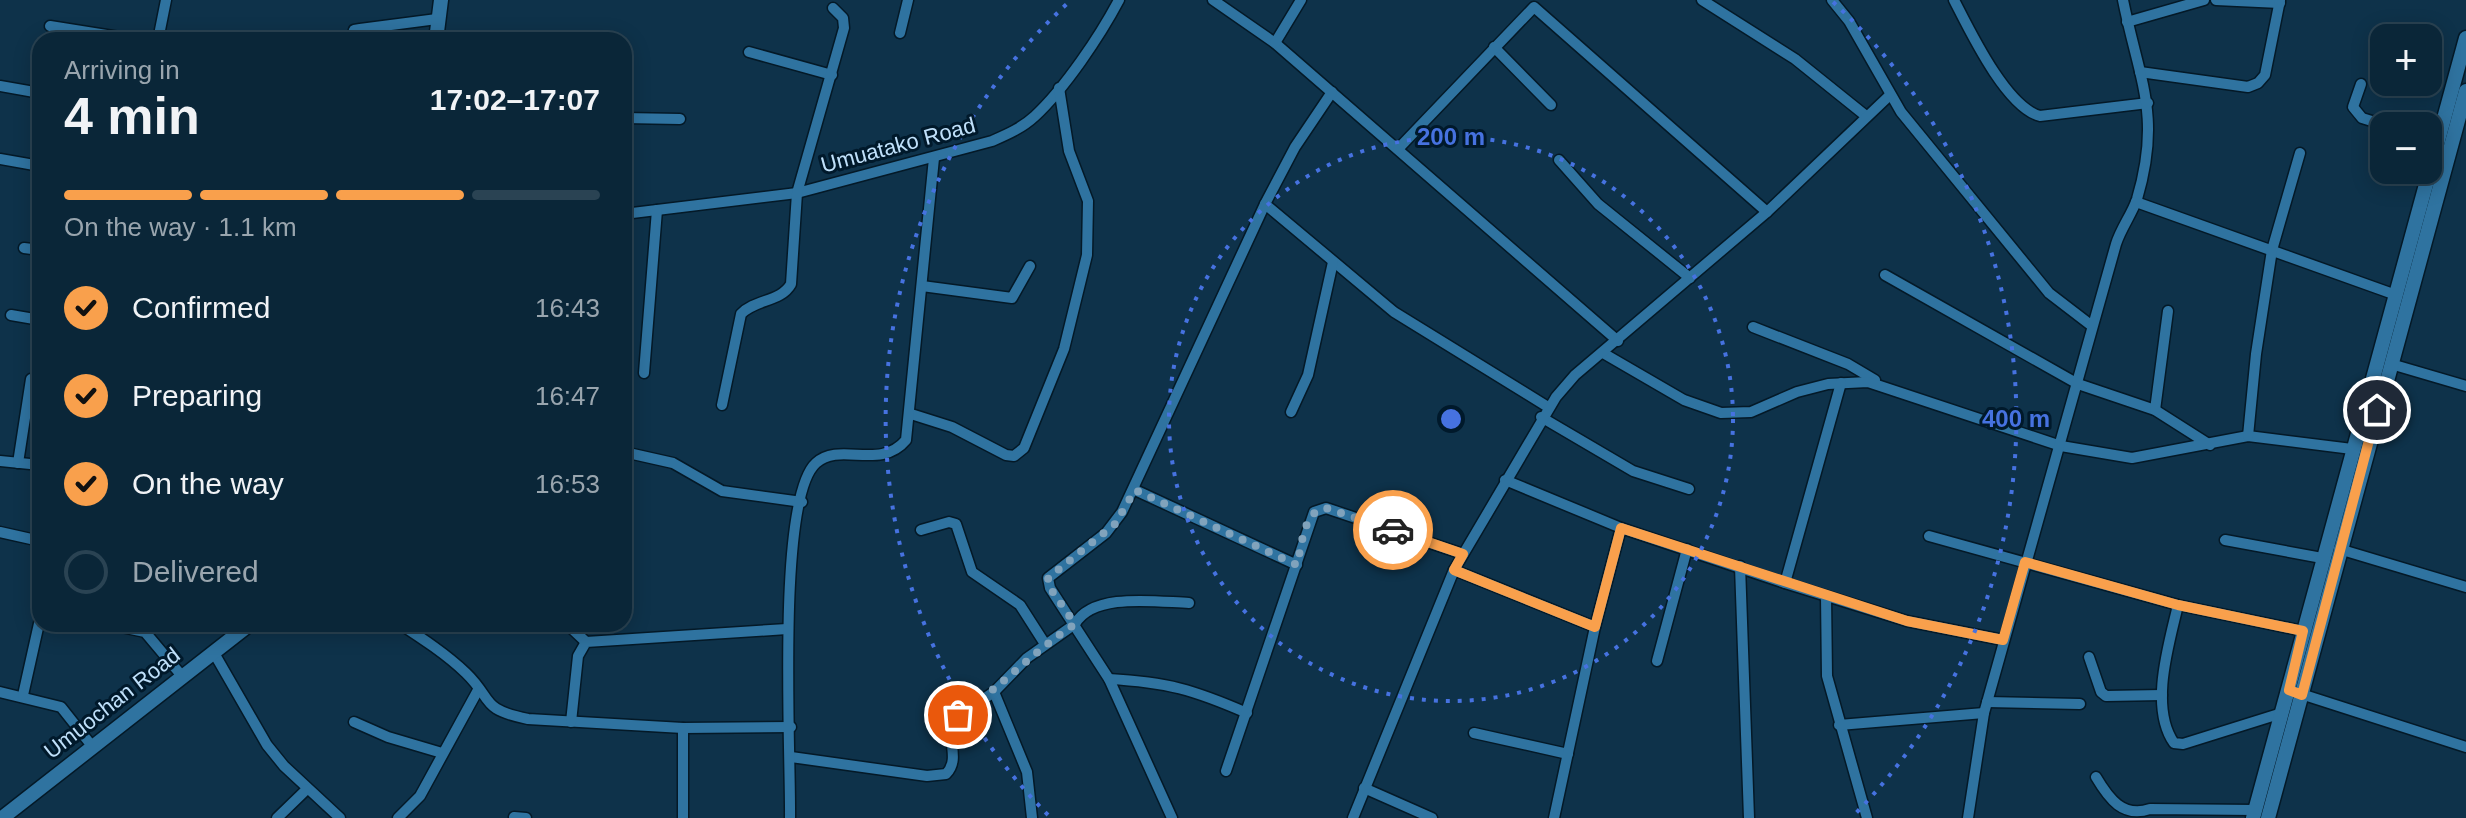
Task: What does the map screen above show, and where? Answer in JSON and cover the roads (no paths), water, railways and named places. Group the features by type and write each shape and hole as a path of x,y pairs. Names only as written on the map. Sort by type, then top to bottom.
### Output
{"main road":[{"path":"436,32 441,0"},
{"path":"2442,112 2466,38"},
{"path":"2259,815 2339,549 2466,91"},
{"path":"2259,815 2282,713 2295,692 2303,631 2396,295 2422,184"},
{"name":"Umuochan Road","path":"1,816 240,632"}],"street":[{"path":"160,32 166,0"},
{"path":"900,33 908,0"},
{"name":"Umuatako Road","path":"632,213 797,193 934,158 1019,129 1059,88 1119,0"},
{"path":"1213,0 1275,43 1618,341"},
{"path":"1275,43 1301,0"},
{"path":"1702,0 1795,59 1866,116"},
{"path":"1832,0 1849,21 1890,95 2049,293 2092,326"},
{"path":"1954,0 2006,89 2027,112 2040,116 2148,103"},
{"path":"1968,818 1986,708 2003,640 2119,236 2136,202 2151,135 2148,103 2123,0"},
{"path":"2127,22 2204,0"},
{"path":"2140,72 2248,87 2258,83 2265,75 2280,2 2216,0"},
{"path":"722,405 741,314 752,304 782,294 791,284 797,193 844,28 843,18 833,8"},
{"path":"1398,149 1528,9 1540,8 1767,212"},
{"path":"353,32 437,19"},
{"path":"50,26 88,32"},
{"path":"1494,47 1551,105"},
{"path":"749,52 832,75"},
{"path":"2361,84 2353,107 2356,113 2370,119"},
{"path":"0,86 32,92"},
{"path":"911,414 952,427 1006,455 1014,456 1024,448 1064,349 1087,255 1089,207 1069,151 1059,88"},
{"path":"1172,818 1109,679 1050,588 1048,578 1115,524 1135,490 1265,204 1295,147 1332,92"},
{"path":"1353,818 1454,570 1544,412 1575,375 1767,212 1890,95"},
{"path":"632,118 680,119"},
{"path":"2248,436 2272,250 2300,153"},
{"path":"790,818 789,576 802,502 810,471 818,460 831,456 886,455 897,451 906,440 911,414 934,158"},
{"path":"0,159 32,165"},
{"path":"1559,160 1598,204 1690,278"},
{"path":"2136,202 2396,295"},
{"path":"1265,204 1394,312 1633,471 1689,489"},
{"path":"644,373 657,210"},
{"path":"24,248 32,249"},
{"path":"1291,412 1308,375 1333,262"},
{"path":"922,286 1012,298 1030,266"},
{"path":"1885,275 2078,384 2155,410 2210,445"},
{"path":"2155,410 2168,311"},
{"path":"11,315 32,319"},
{"path":"1753,327 1848,364 1886,386"},
{"path":"1603,353 1684,400 1721,413 1751,412 1797,392 1841,383 1868,382 2061,446 2132,458 2248,436 2352,449"},
{"path":"2391,364 2466,386"},
{"path":"18,463 31,379"},
{"path":"1785,583 1841,383"},
{"path":"632,454 673,463 722,491 802,502"},
{"path":"0,461 32,464"},
{"path":"1505,480 1621,528 1785,583 1934,628 2003,640"},
{"path":"1135,490 1297,565"},
{"path":"1226,771 1297,565 1310,515 1326,508 1463,554"},
{"path":"921,530 949,522 956,524 972,572 1020,605 1045,644"},
{"path":"1554,818 1595,627 1621,528"},
{"path":"0,532 32,539"},
{"path":"1929,536 2178,605 2303,631"},
{"path":"2225,540 2322,558"},
{"path":"1657,661 1687,549"},
{"path":"2339,549 2466,587"},
{"path":"1740,566 1749,818"},
{"path":"1454,570 1595,627"},
{"path":"1826,596 1824,656 1839,725 1867,818"},
{"path":"791,757 927,776 946,774 954,759 949,731 952,720 994,692 1045,644 1075,624 1080,615 1106,604 1189,603"},
{"path":"2178,605 2164,668 2162,695 2169,733 2178,745 2282,713"},
{"path":"575,632 586,642 787,629"},
{"path":"23,695 37,632"},
{"path":"148,632 182,676"},
{"path":"412,632 468,675 484,700 506,715 683,728 791,727"},
{"path":"571,722 578,656 586,642"},
{"path":"214,653 267,745 307,789 340,818"},
{"path":"2089,657 2101,692 2106,696 2162,695"},
{"path":"1109,679 1169,683 1247,713"},
{"path":"398,818 420,796 478,690"},
{"path":"0,692 23,695 61,707 92,746"},
{"path":"994,692 1027,772 1032,818"},
{"path":"2295,692 2466,747"},
{"path":"1839,725 1986,708 2080,704"},
{"path":"354,722 388,737 442,753"},
{"path":"683,728 683,818"},
{"path":"1474,733 1568,754"},
{"path":"2096,777 2116,806 2142,815 2150,809 2259,815"},
{"path":"1364,788 1432,818"},
{"path":"277,818 307,789"}]}
